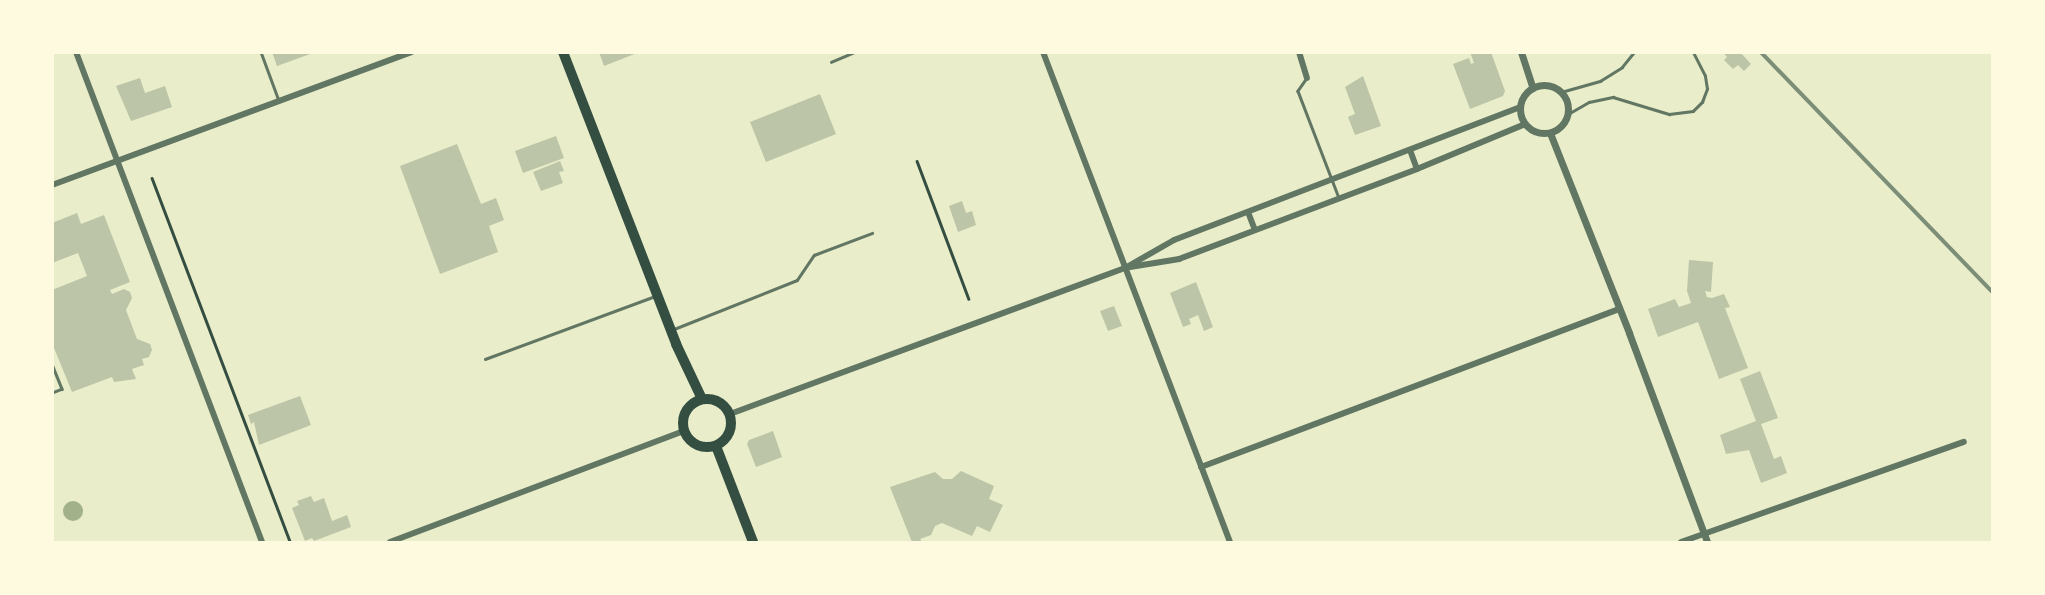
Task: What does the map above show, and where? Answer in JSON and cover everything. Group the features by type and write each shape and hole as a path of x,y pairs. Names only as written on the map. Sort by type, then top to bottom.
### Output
{"main road":[{"path":"562,52 671,331 702,399"},
{"path":"702,399 722,403 730,414 731,429 716,446 693,443 684,430 684,415 688,408 702,399"},
{"path":"716,446 752,542"}],"street":[{"path":"76,52 262,542"},
{"path":"52,186 411,52"},
{"path":"1043,52 1230,542"},
{"path":"1298,52 1307,78"},
{"path":"1521,52 1533,88"},
{"path":"1548,85 1561,92 1568,106 1568,114 1562,126 1550,133 1539,133 1525,124 1520,107 1526,94 1533,88 1548,85"},
{"path":"730,414 1125,268 1174,240 1520,107"},
{"path":"1125,268 1179,259 1417,169 1525,124"},
{"path":"1550,133 1620,309 1705,539"},
{"path":"1410,150 1417,169"},
{"path":"1248,212 1255,230"},
{"path":"1201,467 1620,309"},
{"path":"390,542 684,430"},
{"path":"1681,542 1705,539 1964,442"}],"lane":[{"path":"261,52 279,101"},
{"path":"831,62 855,52"},
{"path":"1561,92 1600,81 1622,67 1634,52"},
{"path":"1568,114 1590,102 1613,97 1669,114 1693,111 1702,102 1707,89 1705,76 1693,52"},
{"path":"1307,78 1298,91 1339,198"},
{"path":"671,331 797,280 814,255 872,233"},
{"path":"485,359 658,294"},
{"path":"52,365 62,389 52,393"}],"path":[{"path":"917,161 969,299"},
{"path":"152,178 290,542"}],"shaded area":[{"path":"69,501 77,501 83,511 77,521 69,521 63,515 63,507"}],"building":[{"path":"272,52 313,52 313,53 277,66"},
{"path":"599,52 637,52 637,53 604,66"},
{"path":"1470,52 1491,52 1505,91 1503,96 1470,109 1453,64 1469,58 1471,64 1474,63"},
{"path":"1723,52 1740,52 1751,64 1744,71 1738,65 1733,69 1724,60 1727,57"},
{"path":"1363,76 1381,126 1355,135 1348,117 1355,114 1345,87"},
{"path":"140,78 145,93 165,86 172,107 131,121 116,86"},
{"path":"820,94 836,134 766,162 750,122"},
{"path":"556,136 564,158 523,173 515,151"},
{"path":"457,144 481,204 496,198 504,220 489,226 498,252 440,274 400,166"},
{"path":"560,161 564,171 559,172 563,183 541,191 533,172"},
{"path":"962,201 966,213 972,211 976,225 958,232 949,206"},
{"path":"77,213 81,224 104,215 130,282 110,290 112,294 124,289 130,292 132,298 126,310 137,339 150,344 152,350 149,357 142,359 144,365 132,369 136,379 114,382 112,377 72,392 52,343 52,290 87,276 78,253 52,263 52,223"},
{"path":"1689,260 1713,262 1711,292 1705,291 1707,297 1712,298 1724,294 1730,307 1725,308 1748,368 1719,379 1698,322 1658,337 1648,309 1675,299 1679,307 1691,303 1687,291"},
{"path":"1196,282 1213,327 1204,331 1198,315 1189,319 1191,324 1183,327 1170,293"},
{"path":"1114,306 1122,326 1108,331 1100,311"},
{"path":"1760,371 1778,418 1761,424 1774,459 1781,456 1787,473 1761,483 1749,450 1726,454 1720,435 1756,421 1740,379"},
{"path":"300,396 311,425 259,445 254,422 251,424 248,415"},
{"path":"773,431 782,457 756,467 747,444 749,440"},
{"path":"961,471 994,486 989,499 1003,505 990,532 977,526 972,536 942,523 935,526 931,535 920,539 922,542 912,542 890,487 935,472 943,479 952,479"},
{"path":"311,496 314,502 324,498 332,521 347,515 351,527 314,541 312,538 305,541 292,508 299,505 297,501"}],"railway":[{"path":"1761,52 1993,292"}]}
